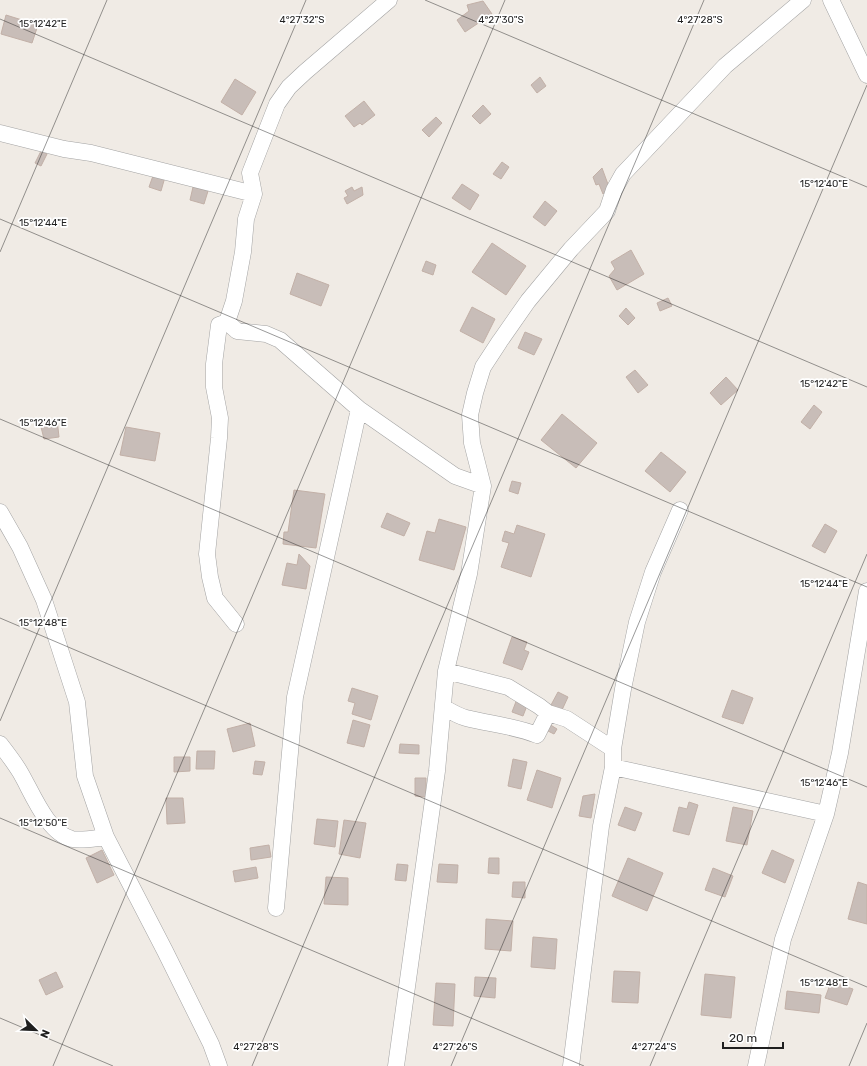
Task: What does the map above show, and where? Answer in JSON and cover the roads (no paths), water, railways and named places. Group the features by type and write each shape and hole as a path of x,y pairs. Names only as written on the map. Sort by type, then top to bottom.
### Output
{"street":[{"path":"227,322 234,301 244,252 246,219 254,194 250,173 277,104 289,87 305,72 389,0"},
{"path":"396,1066 437,771 446,671 469,574 483,486 472,443 470,415 484,367 528,301 571,249 607,211 614,190 623,174 725,66 803,0"},
{"path":"831,0 867,75"},
{"path":"0,133 64,149 91,153 254,194"},
{"path":"227,322 237,331 266,334 280,340 359,409 455,476 483,486"},
{"path":"227,322 219,324 215,348 214,387 218,403 220,425 207,554 215,598 236,624"},
{"path":"276,908 294,697 359,409"},
{"path":"571,1066 601,826 613,768 613,749 623,689 637,622 653,572 680,510"},
{"path":"0,512 20,547 44,600 77,702 85,776 106,837 166,951 211,1044 219,1066"},
{"path":"756,1066 783,939 826,814 846,723 867,591"},
{"path":"446,671 508,688 548,713 567,719 613,749"},
{"path":"443,707 464,718 497,724 512,729 523,729 537,735 548,713"},
{"path":"0,744 20,772 32,795 53,828 71,839 106,837"},
{"path":"613,768 826,814"}]}
